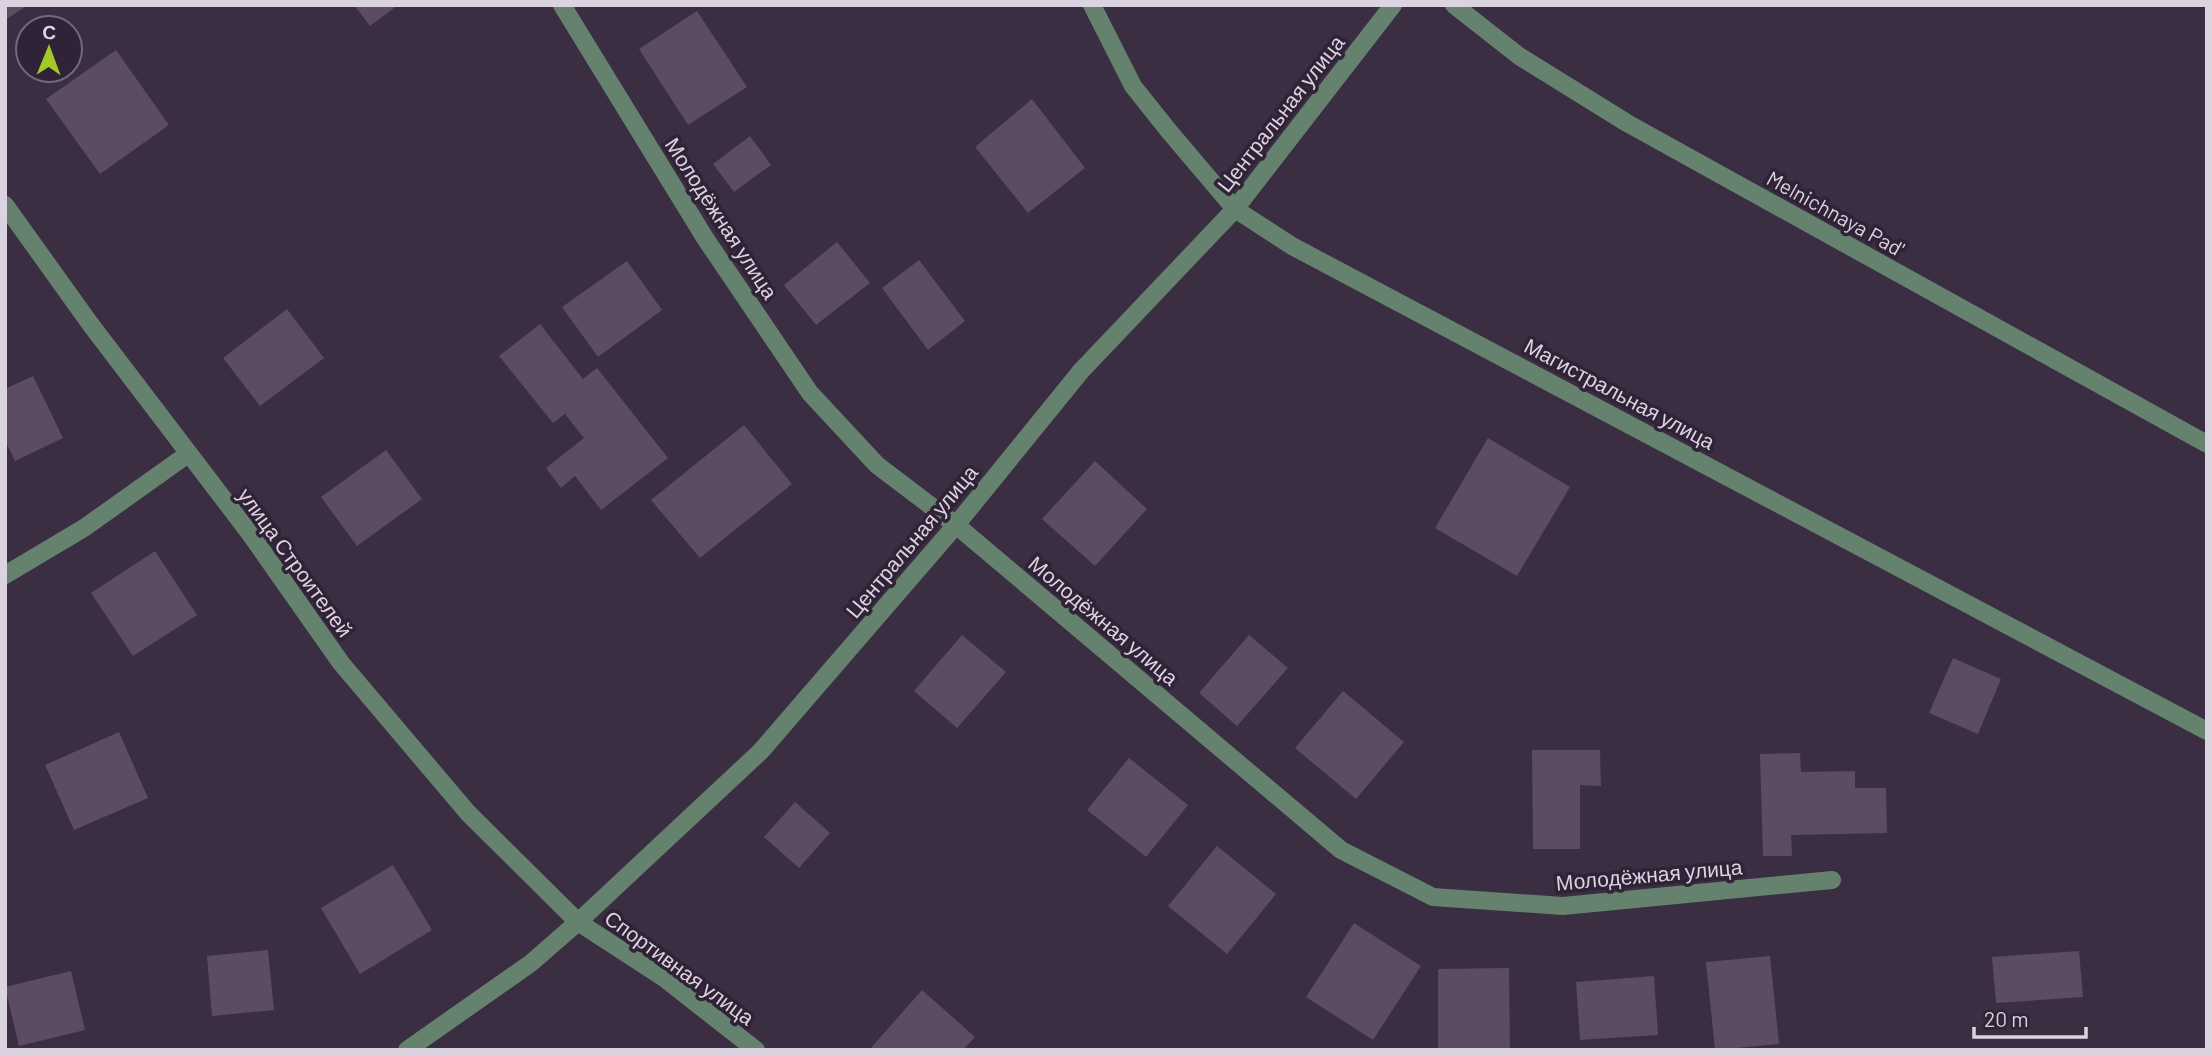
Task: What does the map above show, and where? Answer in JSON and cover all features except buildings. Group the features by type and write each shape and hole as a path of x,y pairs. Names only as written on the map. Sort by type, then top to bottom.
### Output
{"street":[{"name":"Молодёжная улица","path":"562,5 705,239 810,393 877,465 956,525 1341,850 1433,897 1563,906 1832,880"},
{"name":"Магистральная улица","path":"1092,5 1133,86 1234,209 1292,246 2207,731"},
{"name":"Центральная улица","path":"407,1050 531,963 761,751 956,525 1081,371 1234,209 1393,5"},
{"name":"Melnichnaya Pad'","path":"1454,5 1519,57 1627,123 2207,444"},
{"name":"улица Строителей","path":"5,205 350,673 468,813 578,922"},
{"path":"5,575 84,527 188,454"},
{"name":"Спортивная улица","path":"578,922 664,978 756,1050"}]}
